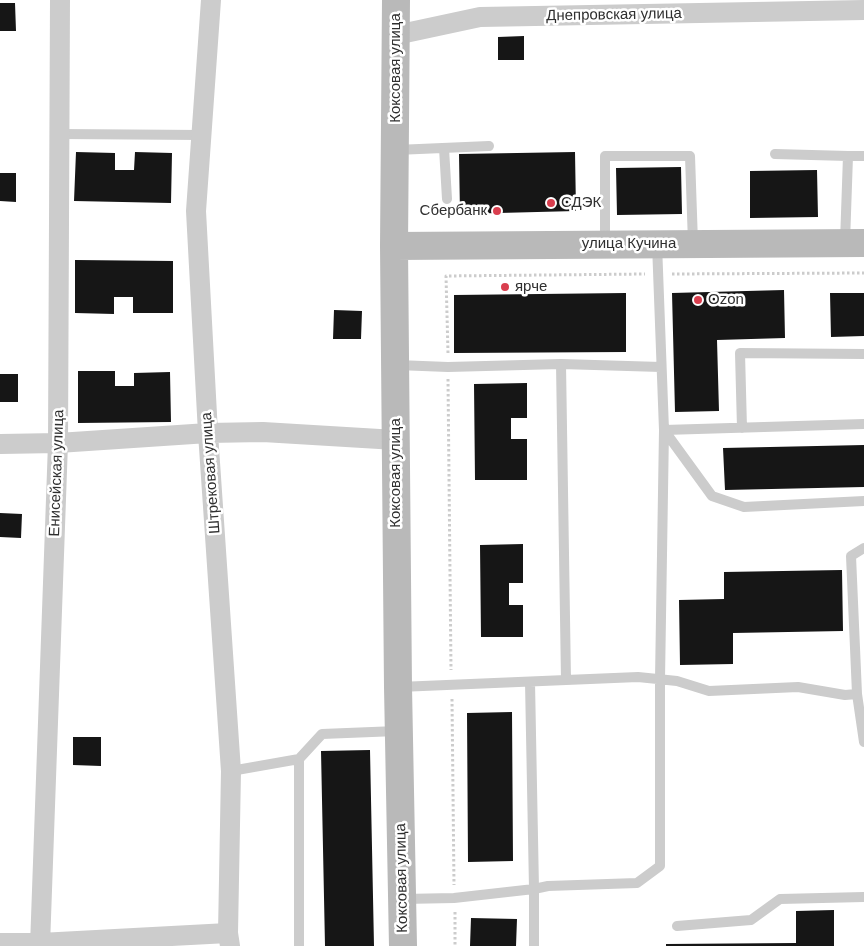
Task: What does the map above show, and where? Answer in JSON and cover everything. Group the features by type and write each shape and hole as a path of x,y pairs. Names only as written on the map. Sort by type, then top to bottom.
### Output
{"main road":[{"name":"Коксовая улица","path":"396,0 394,246 398,687 403,946"},
{"name":"улица Кучина","path":"394,246 855,243"}],"street":[{"name":"Енисейская улица","path":"40,944 58,443 60,0"},
{"name":"Штрековая улица","path":"211,0 196,211 208,432 231,772 229,939"},
{"name":"Днепровская улица","path":"396,35 480,17 864,10"},
{"path":"0,444 58,443 208,432 263,432 396,440"},
{"path":"0,943 40,944 229,939"}],"lane":[{"path":"60,134 201,135"},
{"path":"395,150 489,146"},
{"path":"444,148 448,200"},
{"path":"775,154 864,156"},
{"path":"605,245 605,156 690,156 693,244"},
{"path":"848,156 855,243"},
{"path":"402,899 454,898 548,886 637,883 660,866 660,679 664,430 657,244"},
{"path":"742,428 740,353 864,354"},
{"path":"396,365 448,367 561,364 661,367"},
{"path":"561,364 566,680"},
{"path":"664,430 864,424"},
{"path":"664,430 712,496 744,508 864,502"},
{"path":"864,548 851,556 857,694 864,742"},
{"path":"398,687 638,677 677,681 709,691 798,687 844,695 857,694"},
{"path":"530,682 534,946"},
{"path":"231,772 299,759 322,734 399,730"},
{"path":"299,759 299,946"},
{"path":"678,926 751,920 780,899 864,897"}],"path":[{"path":"446,276 455,946"}],"building":[{"path":"0,3 15,3 16,31 0,31"},
{"path":"524,36 524,60 498,60 498,37"},
{"path":"76,152 115,153 115,170 134,170 135,152 172,153 171,203 74,201"},
{"path":"575,152 576,211 460,214 459,154"},
{"path":"681,167 682,214 617,215 616,168"},
{"path":"817,170 818,217 750,218 750,171"},
{"path":"0,173 16,173 16,202 0,201"},
{"path":"75,260 173,261 173,313 133,313 133,297 114,297 114,314 75,313"},
{"path":"784,290 785,338 717,340 719,411 675,412 672,293"},
{"path":"626,293 626,352 454,353 454,295"},
{"path":"830,293 864,293 864,336 831,337"},
{"path":"334,310 362,311 361,339 333,339"},
{"path":"78,371 115,371 115,386 134,386 134,373 170,372 171,422 78,423"},
{"path":"0,374 18,374 18,402 0,402"},
{"path":"527,383 527,418 511,418 511,439 527,439 527,480 475,480 474,384"},
{"path":"864,445 864,487 725,490 723,448"},
{"path":"0,513 22,514 21,538 0,537"},
{"path":"523,544 523,583 509,583 509,605 523,605 523,637 481,637 480,545"},
{"path":"842,570 843,631 733,633 733,664 680,665 679,600 724,599 724,572"},
{"path":"512,712 513,861 468,862 467,713"},
{"path":"73,737 101,737 101,766 73,765"},
{"path":"370,750 374,946 325,946 321,751"},
{"path":"834,910 834,946 666,946 666,944 796,943 796,911"},
{"path":"471,918 517,919 516,946 470,946"}],"place":[{"name":"СДЭК","path":"551,203"},
{"name":"Сбербанк","path":"497,211"},
{"name":"ярче","path":"505,287"},
{"name":"Ozon","path":"698,300"}]}
